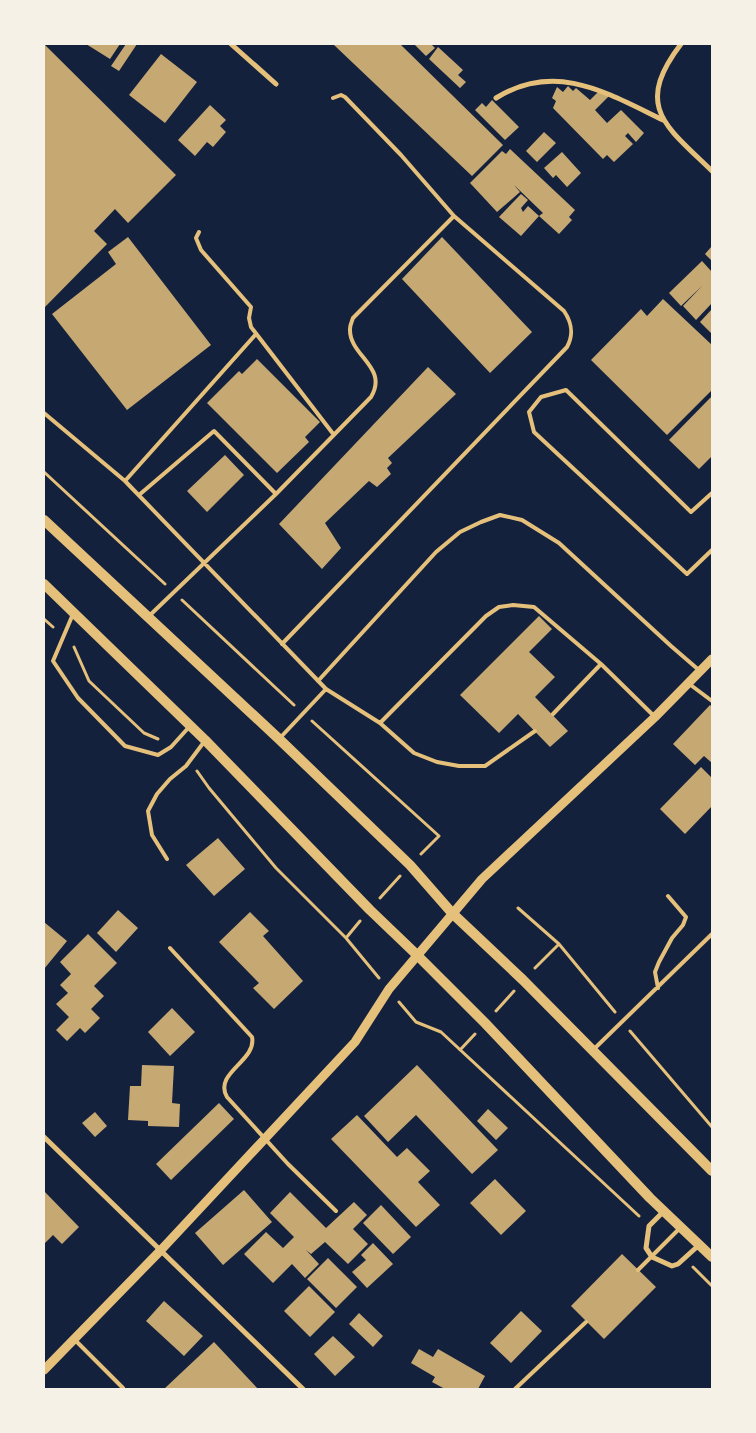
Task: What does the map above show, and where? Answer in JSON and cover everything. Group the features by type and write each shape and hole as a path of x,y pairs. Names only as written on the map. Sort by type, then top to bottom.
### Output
{"main road":[{"path":"44,520 279,739 410,865 452,913 524,980 712,1171"},
{"path":"44,584 205,740 370,910 417,954 664,1211 712,1257"}],"street":[{"path":"232,44 276,84"},
{"path":"680,44 664,68 656,96 658,106 663,120 674,134 712,171"},
{"path":"496,98 522,85 550,80 585,85 618,98 663,120"},
{"path":"44,1370 161,1250 355,1042 388,989 482,879 656,717 712,659"},
{"path":"44,1137 303,1389"},
{"path":"664,1211 649,1226 646,1248 652,1257 672,1266 678,1264 699,1245"}],"lane":[{"path":"282,644 567,347 572,339 572,329 564,310 454,216 401,155 345,97 341,95 332,98"},
{"path":"148,617 276,494 371,397 375,390 376,375 352,339 349,328 354,318 454,216"},
{"path":"199,232 196,238 201,250 250,307 249,318 251,327 334,435"},
{"path":"125,481 256,334"},
{"path":"712,493 692,512 566,390 541,397 529,412 534,432 687,574 712,550"},
{"path":"44,413 125,481 326,689 380,724 414,753 437,762 459,766 485,766 534,731"},
{"path":"139,495 214,431 276,494"},
{"path":"318,681 436,552 460,532 500,515 522,520 559,543 700,671"},
{"path":"380,724 486,616 499,607 513,605 534,607 601,664 656,717"},
{"path":"73,613 53,660 78,698 125,746 158,755 171,747 190,726"},
{"path":"552,714 601,664"},
{"path":"688,683 712,701"},
{"path":"279,739 326,689"},
{"path":"167,859 152,836 148,812 157,794 170,779 186,766 205,740"},
{"path":"658,988 655,972 672,938 683,926 686,917 668,896"},
{"path":"593,1050 712,934"},
{"path":"170,948 252,1037 253,1044 250,1052 224,1082 224,1091 265,1140 336,1211"},
{"path":"638,1270 681,1227"},
{"path":"515,1389 586,1322"},
{"path":"74,1339 124,1388"}],"path":[{"path":"44,472 303,713 439,836 410,865 346,938"},
{"path":"44,619 75,648 89,681 144,733 171,747"},
{"path":"190,760 209,788 276,868 346,938 416,1022 441,1032 649,1226"},
{"path":"518,908 559,944 712,1128"},
{"path":"460,1050 559,944"},
{"path":"683,1259 712,1286"}],"building":[{"path":"44,44 176,175 128,223 115,209 94,231 107,244 44,308"},
{"path":"86,44 120,44 110,59"},
{"path":"126,44 137,44 119,71 111,66"},
{"path":"335,44 400,44 503,145 472,176"},
{"path":"414,44 431,44 435,48 426,56"},
{"path":"438,47 463,70 458,75 466,82 460,88 429,59"},
{"path":"161,54 197,82 165,123 129,95"},
{"path":"568,86 573,91 576,88 590,100 599,91 610,95 595,110 607,123 621,110 644,133 636,142 628,133 625,136 633,144 614,162 607,155 603,159 553,108 556,101 552,98 557,87 563,92"},
{"path":"492,100 519,127 505,140 475,110 482,103 486,107"},
{"path":"210,105 226,120 220,126 226,132 213,147 207,142 195,156 178,140"},
{"path":"544,132 556,143 537,162 526,151"},
{"path":"510,149 575,210 569,217 572,220 559,234 539,216 543,213 514,185 520,192 497,212 470,183 502,151 506,154"},
{"path":"562,152 581,173 567,187 556,175 553,178 544,168"},
{"path":"521,194 528,200 521,208 523,212 528,206 539,216 521,236 499,217"},
{"path":"128,237 211,345 127,410 52,314 116,264 108,252"},
{"path":"442,237 532,332 490,373 402,279"},
{"path":"712,246 712,261 705,254"},
{"path":"702,261 712,272 712,303 696,320 683,306 702,286 681,306 669,293"},
{"path":"663,299 712,345 712,390 667,435 591,360 641,309 647,316"},
{"path":"712,309 712,334 700,322"},
{"path":"257,359 320,422 305,437 309,442 277,473 207,403 239,371 242,374"},
{"path":"428,367 456,394 388,458 392,463 387,468 391,474 377,487 369,481 325,523 341,548 322,569 279,524"},
{"path":"712,396 712,456 699,469 669,440"},
{"path":"225,455 244,475 207,512 187,491"},
{"path":"539,616 552,629 529,652 555,677 535,697 568,731 550,747 518,714 499,733 460,695"},
{"path":"710,705 712,707 712,763 704,756 695,765 673,744"},
{"path":"701,767 712,778 712,806 685,834 660,809"},
{"path":"218,838 245,869 214,896 186,865"},
{"path":"118,910 138,928 116,952 97,933"},
{"path":"250,912 269,931 263,936 303,981 274,1009 253,988 259,983 219,942"},
{"path":"44,922 67,941 44,969"},
{"path":"88,934 117,963 94,986 104,996 91,1009 100,1018 85,1033 80,1028 67,1041 56,1030 69,1017 56,1004 68,993 60,985 71,974 60,962"},
{"path":"172,1008 195,1032 170,1056 148,1032"},
{"path":"142,1065 174,1066 172,1103 180,1104 179,1127 148,1126 148,1121 128,1120 130,1086 141,1086"},
{"path":"417,1065 498,1150 472,1174 416,1115 388,1142 364,1116"},
{"path":"219,1103 234,1119 171,1180 156,1164"},
{"path":"488,1109 508,1128 496,1140 477,1121"},
{"path":"95,1112 107,1126 95,1137 82,1123"},
{"path":"357,1115 397,1157 407,1148 430,1171 418,1182 440,1205 416,1227 331,1139"},
{"path":"495,1179 526,1211 501,1235 470,1203"},
{"path":"244,1190 272,1222 223,1265 195,1233"},
{"path":"44,1191 79,1227 62,1244 53,1235 44,1244"},
{"path":"290,1192 326,1228 354,1202 367,1215 353,1229 368,1244 348,1264 325,1242 311,1254 306,1250 319,1264 305,1278 292,1264 273,1283 244,1254 266,1232 283,1248 294,1237 270,1213"},
{"path":"381,1205 411,1237 393,1254 363,1223"},
{"path":"373,1243 393,1264 367,1288 352,1272 366,1260 361,1255"},
{"path":"622,1254 656,1287 604,1339 571,1306"},
{"path":"328,1258 357,1287 336,1308 307,1279"},
{"path":"309,1286 335,1312 310,1337 284,1311"},
{"path":"164,1301 203,1336 184,1356 146,1321"},
{"path":"521,1311 542,1331 511,1363 490,1343"},
{"path":"359,1313 383,1336 373,1347 349,1324"},
{"path":"333,1336 355,1357 335,1376 314,1354"},
{"path":"214,1342 258,1389 164,1389"},
{"path":"419,1349 433,1357 438,1349 485,1376 478,1389 445,1389 432,1382 435,1377 411,1363"}]}
